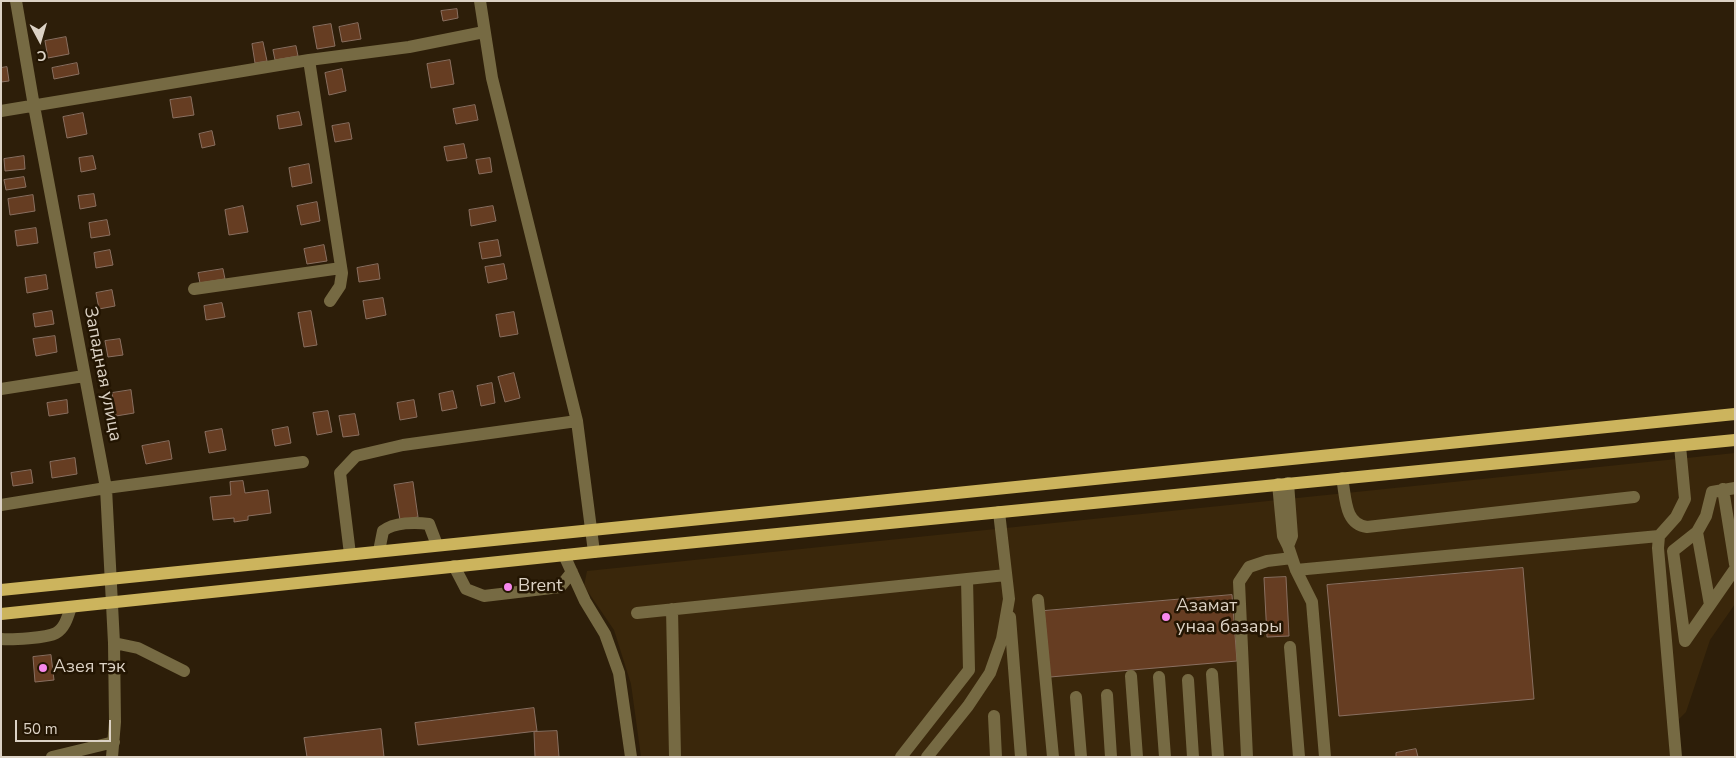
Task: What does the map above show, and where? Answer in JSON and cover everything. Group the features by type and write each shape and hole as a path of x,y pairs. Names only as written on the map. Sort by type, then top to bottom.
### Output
{"main road":[{"path":"1,590 1735,414"},
{"path":"1,614 454,566 1735,440"},
{"path":"437,545 439,568"}],"street":[{"name":"Западная улица","path":"16,1 106,488 114,643 115,722 112,757"},
{"path":"480,1 492,78 577,421 594,552"},
{"path":"1,111 308,60 409,48 484,32"},
{"path":"308,60 341,268 340,286 330,301"},
{"path":"194,290 341,268"},
{"path":"1,389 84,376"},
{"path":"350,554 340,472 356,456 403,444 577,421"},
{"path":"1676,757 1658,548 1659,536 1676,517 1685,499 1680,446"},
{"path":"1,505 106,488 303,462"},
{"path":"1342,478 1349,514 1353,522 1358,526 1367,527 1634,497"},
{"path":"1283,483 1283,536 1312,602 1325,757"},
{"path":"1735,564 1729,489 1712,492 1706,516 1696,532 1673,551 1685,641 1735,569"},
{"path":"999,512 1009,599 1021,757"},
{"path":"379,551 383,531 389,526 430,524 437,545"},
{"path":"1696,532 1710,605"},
{"path":"1247,757 1240,582 1249,567 1267,561 1292,558 1659,536"},
{"path":"564,555 585,601 605,634 619,673 631,757"},
{"path":"454,566 466,589 484,596 560,587 572,572"},
{"path":"637,612 1006,575"},
{"path":"901,757 968,670 967,579"},
{"path":"927,757 968,706 990,673 1002,639 1009,599"},
{"path":"1038,600 1053,757"},
{"path":"1,639 14,640 56,633 66,622 71,607"},
{"path":"672,609 675,757"},
{"path":"114,643 138,648 184,671"},
{"path":"1290,647 1299,757"},
{"path":"1212,674 1218,757"},
{"path":"1131,676 1137,757"},
{"path":"1159,677 1165,757"},
{"path":"1188,680 1193,757"},
{"path":"1108,695 1111,757"},
{"path":"1076,697 1081,757"},
{"path":"994,716 996,757"},
{"path":"52,757 114,742"}],"shaded area":[{"name":"Азамат унаа базары","path":"1735,453 1735,604 1710,640 1686,712 1668,730 1670,757 641,757 631,684 614,630 584,586 587,571"}],"building":[{"path":"457,9 458,18 443,21 441,11"},
{"path":"358,23 361,39 342,42 339,27"},
{"path":"331,24 335,46 317,49 313,27"},
{"path":"66,37 69,54 48,58 45,41"},
{"path":"263,42 267,61 255,63 252,44"},
{"path":"296,46 298,56 275,60 273,50"},
{"path":"450,60 454,84 431,88 427,64"},
{"path":"77,63 79,74 54,79 52,68"},
{"path":"7,67 9,81 1,82 1,68"},
{"path":"342,69 346,91 329,95 325,73"},
{"path":"191,97 194,115 173,118 170,100"},
{"path":"475,105 478,120 456,124 453,109"},
{"path":"299,112 302,125 279,129 277,116"},
{"path":"83,113 87,134 67,138 63,117"},
{"path":"349,123 352,139 335,142 332,126"},
{"path":"212,131 215,145 202,148 199,134"},
{"path":"464,144 467,158 447,161 444,147"},
{"path":"24,156 25,169 5,171 4,159"},
{"path":"93,156 96,169 81,172 79,158"},
{"path":"490,158 492,172 479,174 476,160"},
{"path":"309,164 312,183 292,187 289,168"},
{"path":"24,177 26,187 6,190 4,180"},
{"path":"94,194 96,206 80,209 78,196"},
{"path":"33,195 35,211 10,215 8,199"},
{"path":"317,202 320,221 301,225 297,206"},
{"path":"243,206 248,232 229,235 225,210"},
{"path":"493,206 496,221 471,226 469,210"},
{"path":"107,220 110,235 91,238 89,223"},
{"path":"36,228 38,243 17,246 15,231"},
{"path":"498,240 501,256 482,259 479,243"},
{"path":"324,245 327,261 307,264 304,249"},
{"path":"110,250 113,265 96,268 94,253"},
{"path":"378,264 380,279 359,282 357,268"},
{"path":"504,264 507,279 488,283 485,267"},
{"path":"223,269 225,279 200,283 198,273"},
{"path":"46,275 48,289 27,293 25,278"},
{"path":"112,290 115,306 99,309 96,293"},
{"path":"383,298 386,315 366,319 363,301"},
{"path":"222,303 225,317 206,320 204,306"},
{"path":"52,311 54,324 35,327 33,314"},
{"path":"311,311 317,345 304,347 298,313"},
{"path":"514,312 518,334 500,337 496,315"},
{"path":"55,336 57,352 36,356 33,339"},
{"path":"120,339 123,355 108,357 105,341"},
{"path":"514,373 520,398 505,402 498,377"},
{"path":"492,383 495,403 481,406 477,386"},
{"path":"131,390 134,413 116,416 112,393"},
{"path":"453,391 457,408 442,411 439,394"},
{"path":"67,400 68,413 49,416 47,403"},
{"path":"414,400 417,417 400,420 397,403"},
{"path":"328,411 332,432 317,435 313,413"},
{"path":"355,414 359,435 343,437 339,416"},
{"path":"288,427 291,443 275,446 272,430"},
{"path":"222,429 226,450 209,453 205,432"},
{"path":"169,441 172,459 146,464 142,446"},
{"path":"75,458 77,474 52,478 50,462"},
{"path":"31,470 33,483 13,486 11,473"},
{"path":"243,481 245,493 268,490 271,513 248,516 248,520 234,522 234,518 213,520 210,497 231,495 230,482"},
{"path":"413,482 418,517 400,520 394,485"},
{"path":"1523,568 1534,699 1339,716 1327,585"},
{"path":"1286,577 1289,636 1267,637 1264,578"},
{"path":"1232,595 1237,661 1050,677 1044,611"},
{"name":"Азея тэк","path":"51,655 54,680 35,682 33,657"},
{"path":"534,708 537,731 418,745 415,723"},
{"path":"381,729 384,757 307,757 304,738"},
{"path":"557,731 559,757 535,757 534,732"},
{"path":"1416,749 1418,757 1396,757 1396,753"}],"place":[{"name":"Brent","path":"508,587"},
{"name":"Азамат унаа базары","path":"1166,617"},
{"name":"Азея тэк","path":"43,668"}]}
